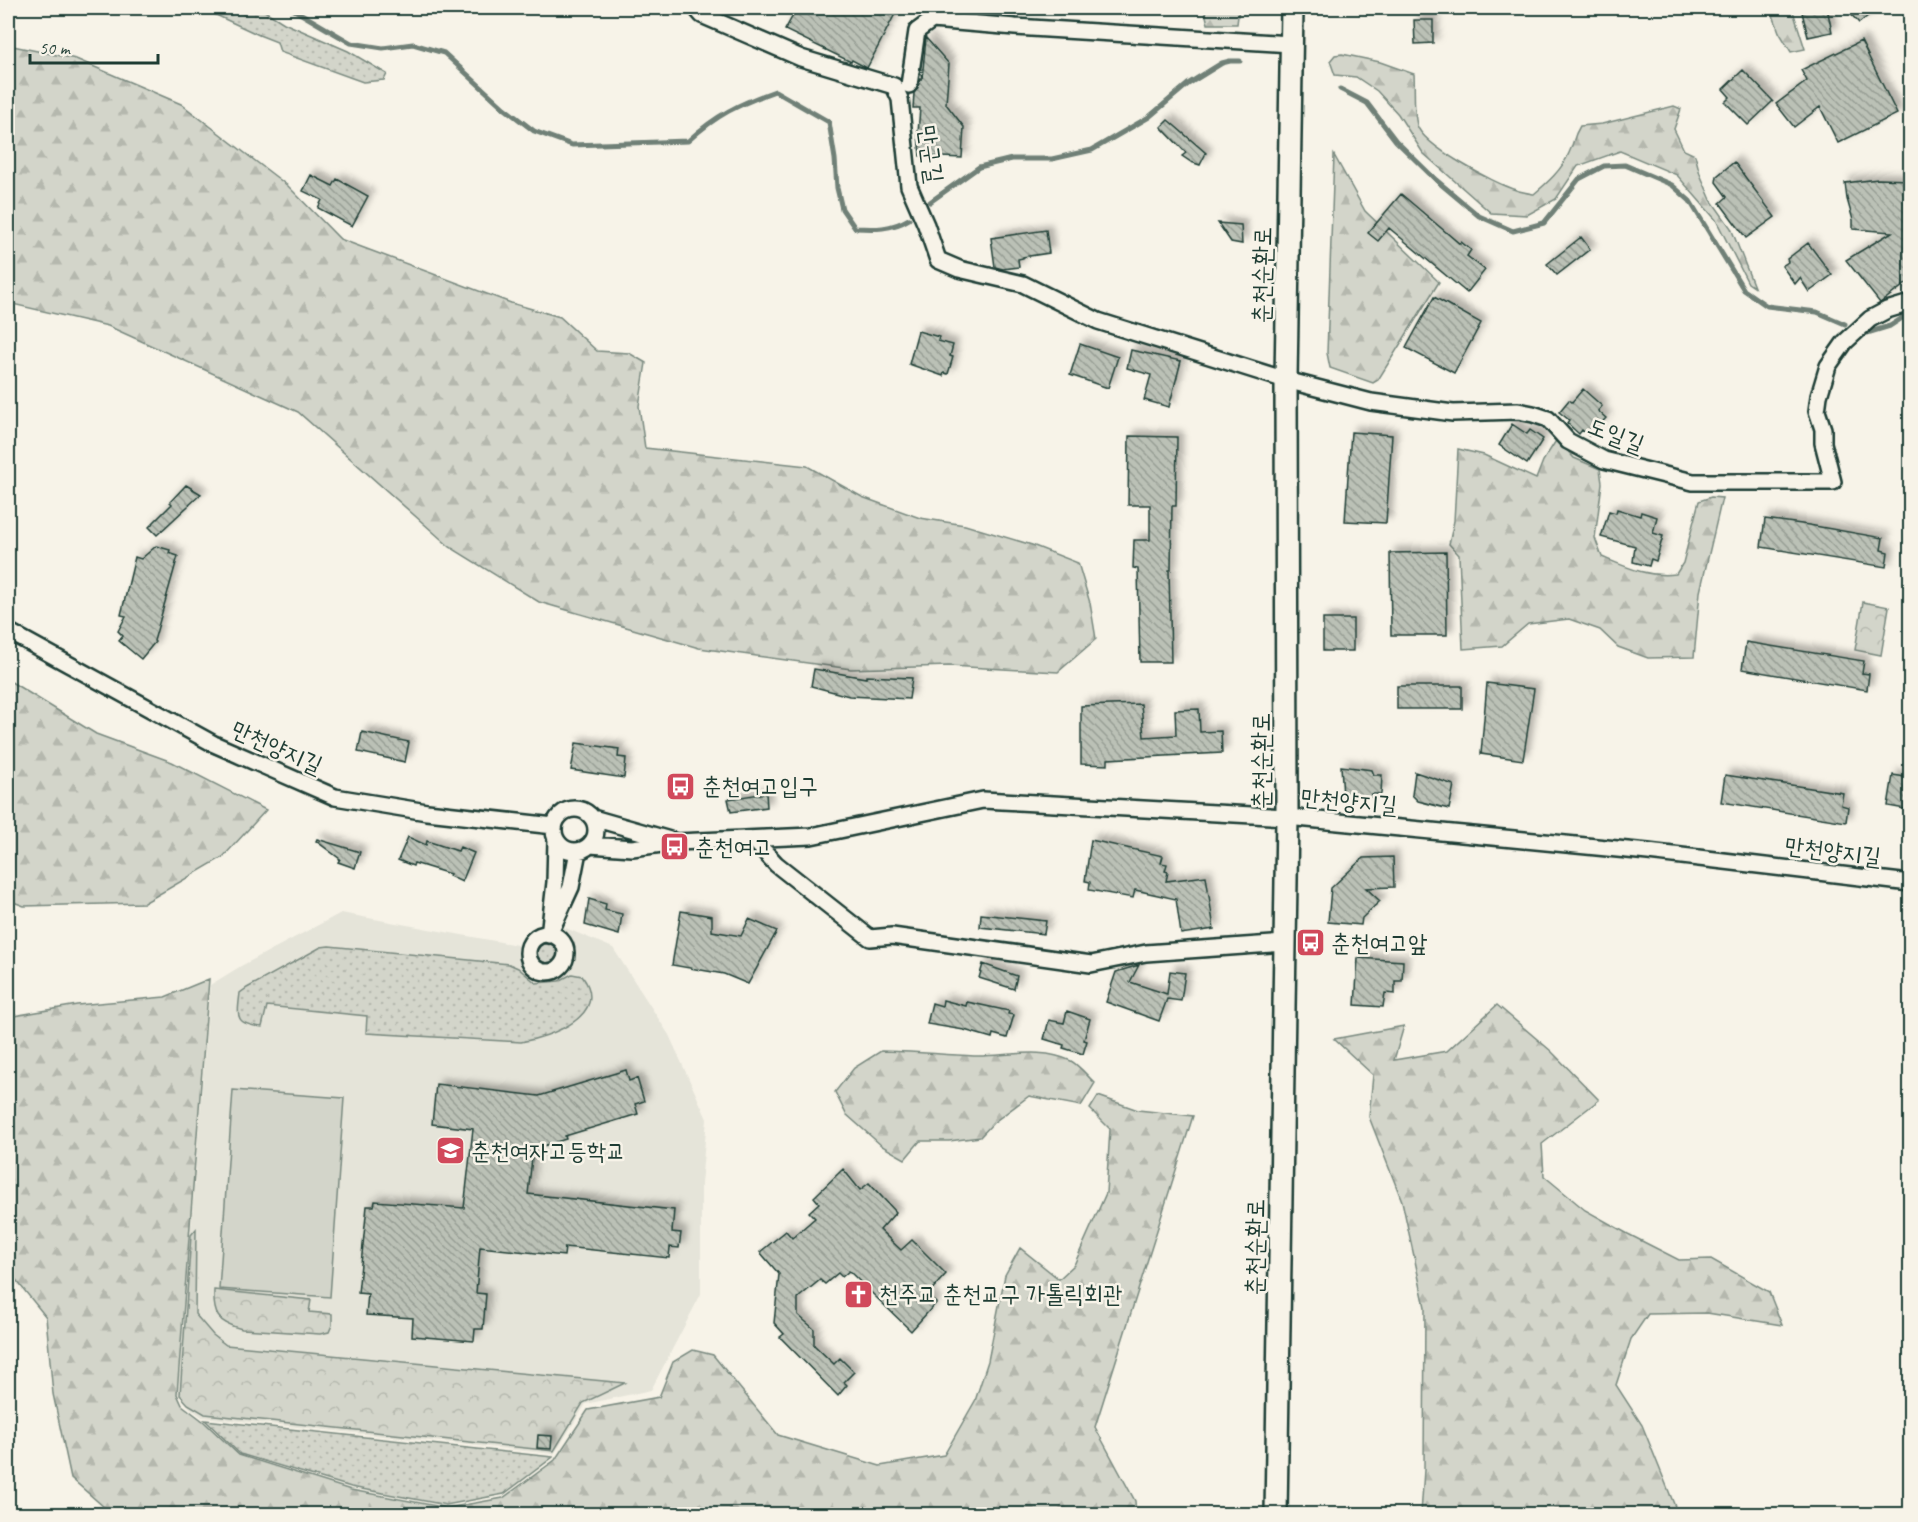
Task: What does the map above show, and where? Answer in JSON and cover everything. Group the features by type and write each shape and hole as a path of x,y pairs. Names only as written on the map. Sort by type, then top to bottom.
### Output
{"street":[{"name":"만군길","path":"696,8 702,15 801,58 894,86 900,99 909,186 938,260 959,269 1023,284 1098,321 1139,334"},
{"name":"춘천순환로","path":"1276,1515 1287,817 1286,380 1292,8"},
{"path":"909,85 917,31 932,14 1015,27 1291,44"},
{"name":"도일길","path":"1139,334 1286,380 1371,402 1453,413 1518,411 1533,414 1548,419 1568,441 1604,460 1693,482 1833,482 1817,411 1828,366 1845,342 1869,319 1887,310 1911,303"},
{"name":"만천양지길","path":"8,631 214,744 335,797 555,833"},
{"name":"만천양지길","path":"677,842 811,836 983,800 1287,817 1648,852 1911,882"},
{"path":"593,818 596,832 584,848 571,887 549,934 555,882 555,833 561,814 574,808 588,813 593,818 677,842"},
{"path":"555,833 565,849 632,848 677,842"},
{"path":"753,839 776,864 870,938 892,936 1091,964 1146,953 1285,943"}],"shaded area":[{"name":"춘천여자고등학교","path":"341,913 517,945 556,924 613,948 669,1035 707,1119 701,1184 701,1294 651,1390 586,1404 554,1454 202,1417 190,1408 178,1393 210,985"}],"green space":[{"path":"201,8 260,8 284,23 348,51 387,74 384,80 363,82 280,52 277,42"},
{"path":"1204,8 1239,8 1237,24 1208,24"},
{"path":"1767,8 1792,8 1805,49 1791,52 1779,32 1773,15"},
{"path":"8,45 76,59 181,104 288,186 340,239 511,303 560,317 597,351 629,353 646,363 639,406 645,448 807,466 862,497 920,518 965,525 1032,545 1078,563 1090,603 1096,639 1058,672 949,666 851,669 699,648 539,602 450,547 298,412 108,326 8,303"},
{"path":"1342,54 1380,62 1414,74 1416,119 1422,134 1460,163 1506,186 1534,194 1558,171 1571,149 1580,126 1602,124 1674,106 1681,109 1674,129 1684,150 1695,155 1711,200 1731,228 1754,287 1748,283 1716,220 1677,175 1620,151 1578,166 1556,199 1527,215 1491,213 1423,153 1398,114 1377,91 1356,77 1335,75 1330,61 1335,55"},
{"path":"1334,155 1365,211 1439,282 1378,380 1373,383 1330,368 1327,353"},
{"path":"1557,439 1574,458 1600,469 1602,483 1595,538 1602,557 1629,568 1647,573 1676,574 1683,563 1699,501 1711,497 1722,498 1700,592 1694,657 1648,658 1618,647 1600,630 1569,619 1528,624 1502,646 1463,649 1459,555 1449,544 1454,521 1458,449 1484,455 1536,479 1543,461"},
{"path":"1863,602 1889,607 1881,655 1855,650"},
{"path":"8,680 96,734 172,762 266,810 223,857 144,903 24,906 8,900"},
{"path":"543,943 551,943 558,950 558,958 551,965 543,965 536,958 536,950"},
{"path":"321,947 509,964 518,968 536,983 559,981 572,974 582,976 589,990 589,1002 583,1013 573,1022 547,1035 521,1042 366,1033 367,1016 267,1006 262,1027 242,1022 238,1008 240,993"},
{"path":"209,979 177,1394 182,1405 203,1421 239,1455 351,1490 447,1508 503,1498 555,1460 588,1410 659,1397 673,1362 693,1350 713,1355 778,1435 880,1466 944,1455 975,1401 988,1361 1005,1275 1020,1248 1059,1279 1074,1265 1106,1193 1110,1129 1090,1109 1098,1096 1138,1110 1193,1116 1095,1427 1135,1501 1136,1514 112,1514 71,1478 53,1394 46,1317 8,1270 8,1017 77,1005 165,997"},
{"path":"1497,1005 1551,1051 1599,1100 1542,1144 1544,1176 1585,1210 1628,1234 1679,1260 1711,1259 1769,1292 1782,1325 1707,1313 1648,1314 1631,1339 1616,1385 1642,1425 1678,1514 1421,1514 1424,1470 1425,1307 1402,1201 1369,1117 1373,1075 1334,1039 1404,1026 1394,1060 1447,1051"},
{"path":"881,1051 974,1056 1047,1054 1071,1061 1095,1083 1081,1106 1029,1096 993,1123 980,1137 949,1141 920,1141 905,1159 882,1146 846,1114 835,1092 854,1068"},
{"path":"233,1090 344,1098 330,1297 219,1289"},
{"path":"196,1229 195,1314 213,1335 226,1345 625,1383 583,1403 554,1451 205,1414 188,1404 180,1395 191,1235"},
{"path":"214,1290 311,1300 309,1312 332,1314 332,1325 329,1332 320,1334 234,1327 218,1316 214,1305"},
{"path":"205,1420 553,1457 504,1494 446,1505 351,1487 240,1454"}],"building":[{"path":"797,8 898,8 867,68 785,30"},
{"path":"1801,8 1827,8 1832,32 1808,37"},
{"path":"1845,8 1878,8 1859,23"},
{"path":"1414,20 1433,20 1433,43 1415,44"},
{"path":"926,38 949,64 946,104 964,127 962,158 920,156 918,133 920,108 913,108 914,93 922,79"},
{"path":"1861,41 1897,114 1838,143 1820,107 1794,127 1776,104 1807,81 1801,70"},
{"path":"1743,70 1773,101 1748,125 1725,102 1730,97 1723,89"},
{"path":"1168,120 1206,153 1200,165 1182,156 1186,153 1161,127"},
{"path":"1734,162 1775,217 1746,238 1720,203 1727,197 1716,182 1717,176"},
{"path":"311,175 333,186 337,179 368,196 352,226 318,208 322,200 303,191"},
{"path":"1878,179 1911,180 1911,280 1880,303 1846,260 1892,232 1853,229 1845,183"},
{"path":"1401,194 1460,244 1461,242 1471,250 1467,256 1485,270 1467,293 1389,228 1378,241 1368,233"},
{"path":"1218,223 1241,225 1242,244 1231,242"},
{"path":"1046,230 1049,253 1018,259 1019,267 1003,269 995,267 991,238"},
{"path":"1581,237 1590,249 1557,275 1547,264"},
{"path":"1808,243 1832,275 1809,292 1800,278 1795,284 1782,266 1788,262 1787,259"},
{"path":"1434,297 1481,323 1454,373 1406,348"},
{"path":"918,331 939,337 938,341 953,345 950,356 953,357 948,374 944,373 943,376 909,364"},
{"path":"1080,344 1118,357 1108,388 1070,375"},
{"path":"1131,350 1181,361 1169,407 1144,400 1151,375 1127,368"},
{"path":"1583,389 1602,406 1598,411 1606,418 1589,436 1582,430 1579,434 1567,423 1569,420 1559,412"},
{"path":"1512,424 1527,434 1530,430 1543,439 1527,464 1499,445"},
{"path":"1351,432 1392,435 1386,523 1345,521"},
{"path":"1129,436 1177,437 1176,506 1172,506 1171,570 1169,570 1171,662 1140,662 1138,569 1133,568 1134,540 1150,540 1150,505 1128,505"},
{"path":"186,485 201,494 157,535 149,527 172,504 170,502"},
{"path":"1617,509 1640,516 1641,512 1657,517 1653,533 1663,536 1656,561 1651,559 1649,566 1633,562 1635,546 1601,537 1609,511 1616,513"},
{"path":"1765,519 1883,538 1881,550 1888,552 1886,567 1761,547"},
{"path":"156,546 170,550 169,553 178,556 155,642 141,659 119,641 123,636 118,631 126,616 121,615 135,557 141,559"},
{"path":"1446,552 1447,635 1391,635 1390,553"},
{"path":"1323,619 1353,619 1353,651 1323,651"},
{"path":"1746,642 1864,661 1862,673 1869,674 1867,690 1742,669"},
{"path":"814,669 866,678 866,676 912,678 909,699 849,696 811,686"},
{"path":"1487,683 1534,689 1523,760 1481,754"},
{"path":"1397,686 1462,686 1462,709 1397,709"},
{"path":"1141,704 1144,737 1176,735 1175,710 1199,709 1200,732 1221,731 1222,753 1108,759 1108,765 1081,764 1081,706"},
{"path":"362,732 409,742 405,762 358,752"},
{"path":"576,743 619,749 618,757 626,758 624,778 571,770"},
{"path":"1341,766 1372,770 1374,775 1382,775 1381,794 1372,794 1372,798 1343,796"},
{"path":"1415,772 1454,785 1449,809 1418,801 1412,795"},
{"path":"1725,775 1843,793 1841,805 1848,807 1846,822 1721,802"},
{"path":"1893,775 1911,778 1911,810 1888,806"},
{"path":"766,793 767,807 731,812 728,799"},
{"path":"408,837 426,845 427,841 458,851 460,847 474,853 462,882 449,876 450,874 414,863 413,866 398,860"},
{"path":"317,839 360,852 355,868 338,862 340,859 316,841"},
{"path":"1091,840 1163,856 1161,863 1167,864 1165,871 1168,872 1166,881 1206,876 1214,929 1181,934 1176,899 1135,890 1133,898 1089,890 1090,882 1085,881"},
{"path":"1393,857 1394,887 1366,888 1380,901 1362,918 1361,925 1328,922 1331,888 1363,858"},
{"path":"589,899 606,904 605,910 622,914 619,935 585,925"},
{"path":"681,911 712,916 712,931 741,936 749,919 777,931 748,984 724,974 672,965"},
{"path":"981,914 1046,921 1044,934 980,927"},
{"path":"1358,958 1403,961 1402,981 1395,981 1395,994 1385,993 1383,1007 1355,1005"},
{"path":"983,964 1017,976 1014,989 979,978"},
{"path":"1139,965 1130,982 1167,994 1170,971 1185,973 1181,1001 1167,999 1159,1021 1106,1002 1116,972"},
{"path":"943,1000 966,1006 967,1002 1009,1011 1008,1014 1014,1015 1007,1038 993,1034 992,1038 964,1030 927,1024 932,1003 942,1006"},
{"path":"1067,1011 1090,1019 1083,1054 1044,1039 1049,1020 1064,1023"},
{"path":"626,1070 629,1081 637,1078 644,1101 635,1104 638,1114 565,1136 566,1139 533,1149 528,1194 674,1210 672,1232 681,1233 679,1248 670,1247 669,1258 565,1247 564,1256 480,1247 476,1293 486,1294 483,1329 475,1329 474,1341 412,1336 413,1318 366,1315 368,1294 358,1293 367,1206 374,1206 375,1201 464,1208 473,1129 432,1124 436,1084 539,1096"},
{"path":"843,1169 860,1190 869,1183 896,1212 880,1230 901,1250 912,1240 946,1274 927,1295 936,1303 911,1331 849,1271 842,1277 838,1273 825,1284 820,1280 798,1298 798,1315 814,1329 814,1345 834,1364 840,1358 854,1372 844,1382 847,1385 838,1396 780,1337 784,1334 774,1323 779,1274 760,1252 786,1231 792,1238 815,1218 809,1212 819,1203 814,1197"},
{"path":"538,1435 552,1436 551,1449 537,1448"}],"waterway":[{"path":"291,8 351,43 383,48 413,44 444,53 504,108 534,131 572,145 688,141 728,111 775,91 829,122 837,188 842,209 855,228 889,227 909,219"},
{"path":"930,202 979,167 1012,159 1052,159 1092,150 1149,117 1188,84 1222,63 1240,61"},
{"path":"1340,89 1367,103 1396,141 1436,180 1479,216 1513,231 1544,223 1579,179 1604,166 1625,165 1672,185 1690,201 1744,290 1767,306 1817,312 1845,324"},
{"path":"1867,333 1890,326 1910,313"}],"place":[{"name":"춘천여고입구","path":"681,786"},
{"name":"춘천여고","path":"674,847"},
{"name":"춘천여고앞","path":"1310,943"},
{"name":"춘천여자고등학교","path":"450,1151"},
{"name":"천주교 춘천교구 가톨릭회관","path":"858,1294"}]}
